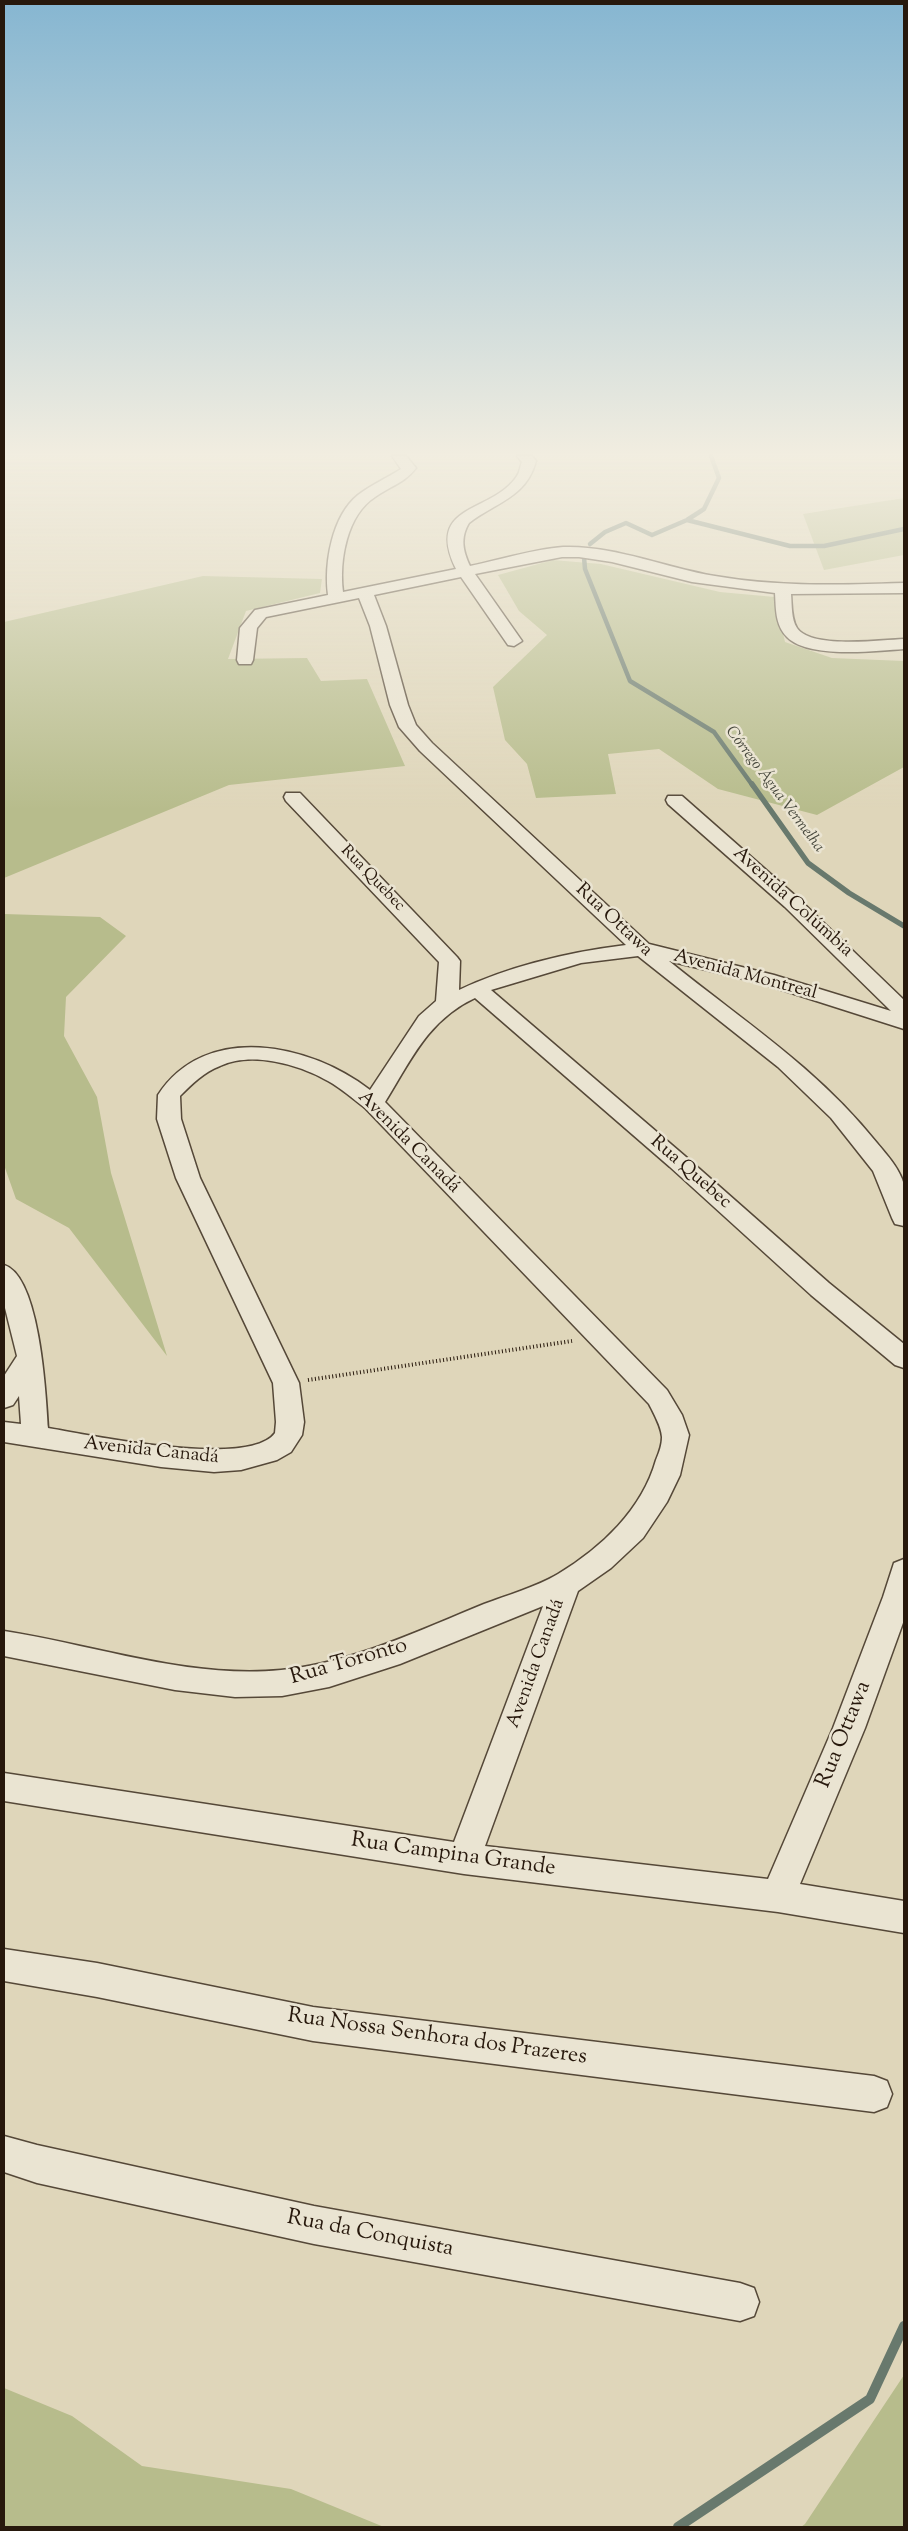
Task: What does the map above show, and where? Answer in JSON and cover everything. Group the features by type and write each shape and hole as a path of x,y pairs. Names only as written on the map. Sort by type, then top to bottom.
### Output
{"street":[{"path":"335,574 336,598"},
{"path":"245,660 247,628 252,619 260,613 453,574"},
{"path":"469,574 483,599 514,641"},
{"path":"679,574 783,590 904,588"},
{"path":"783,590 785,620 794,635 810,642 832,646 904,644"},
{"name":"Rua Ottawa","path":"365,593 378,626 399,705 408,728 642,949 677,980 759,1039 799,1072 841,1112 886,1172 904,1218"},
{"name":"Rua Quebec","path":"293,797 450,961 484,985 820,1289 904,1358"},
{"name":"Avenida Colúmbia","path":"675,800 793,902 855,959 904,1012"},
{"name":"Avenida Montreal","path":"373,1103 427,1021 447,1003 484,985 579,957 642,949 767,979 904,1022"},
{"path":"447,1003 450,961"},
{"name":"Avenida Canadá","path":"4,1432 161,1456 214,1461 242,1459 267,1453 281,1445 288,1435 290,1422 286,1383 188,1178 169,1119 169,1095 187,1075 214,1059 251,1055 276,1056 306,1062 330,1072 373,1103 658,1397 670,1418 676,1437 670,1468 650,1507 627,1535 603,1559 566,1584 464,1859"},
{"path":"4,1274 11,1284 30,1356 35,1438"},
{"path":"4,1398 30,1356"},
{"name":"Rua Ottawa","path":"778,1896 849,1728 898,1597 904,1571"},
{"name":"Rua Toronto","path":"4,1643 175,1677 234,1684 282,1683 329,1674 400,1651 566,1584"},
{"name":"Rua Campina Grande","path":"4,1787 464,1859 778,1896 904,1917"},
{"name":"Rua Nossa Senhora dos Prazeres","path":"4,1965 97,1980 313,2024 874,2094"},
{"name":"Rua da Conquista","path":"4,2154 37,2164 314,2225 740,2302"}],"path":[{"path":"286,1383 600,1337"}],"green space":[{"path":"644,574 720,592 775,597 785,642 832,658 904,661 904,767 817,815 718,789 659,749 608,754 616,794 536,798 527,764 505,740 493,687 547,635 519,611 498,575"},
{"path":"203,576 322,579 320,593 246,611 228,659 307,658 321,681 367,679 405,766 229,785 4,878 4,622"},
{"path":"4,914 100,917 126,936 66,997 64,1036 97,1097 111,1173 167,1356 69,1228 16,1199 4,1165"},
{"path":"904,2375 904,2527 801,2527 805,2524"},
{"path":"4,2388 72,2416 142,2466 291,2489 384,2527 4,2527"}],"waterway":[{"name":"Córrego Água Vermelha","path":"587,574 630,681 714,732 753,786"},
{"name":"Córrego Água Vermelha","path":"752,784 808,863 849,893 904,926"},
{"name":"Córrego Água Vermelha","path":"678,2527 870,2399 904,2326"}]}
